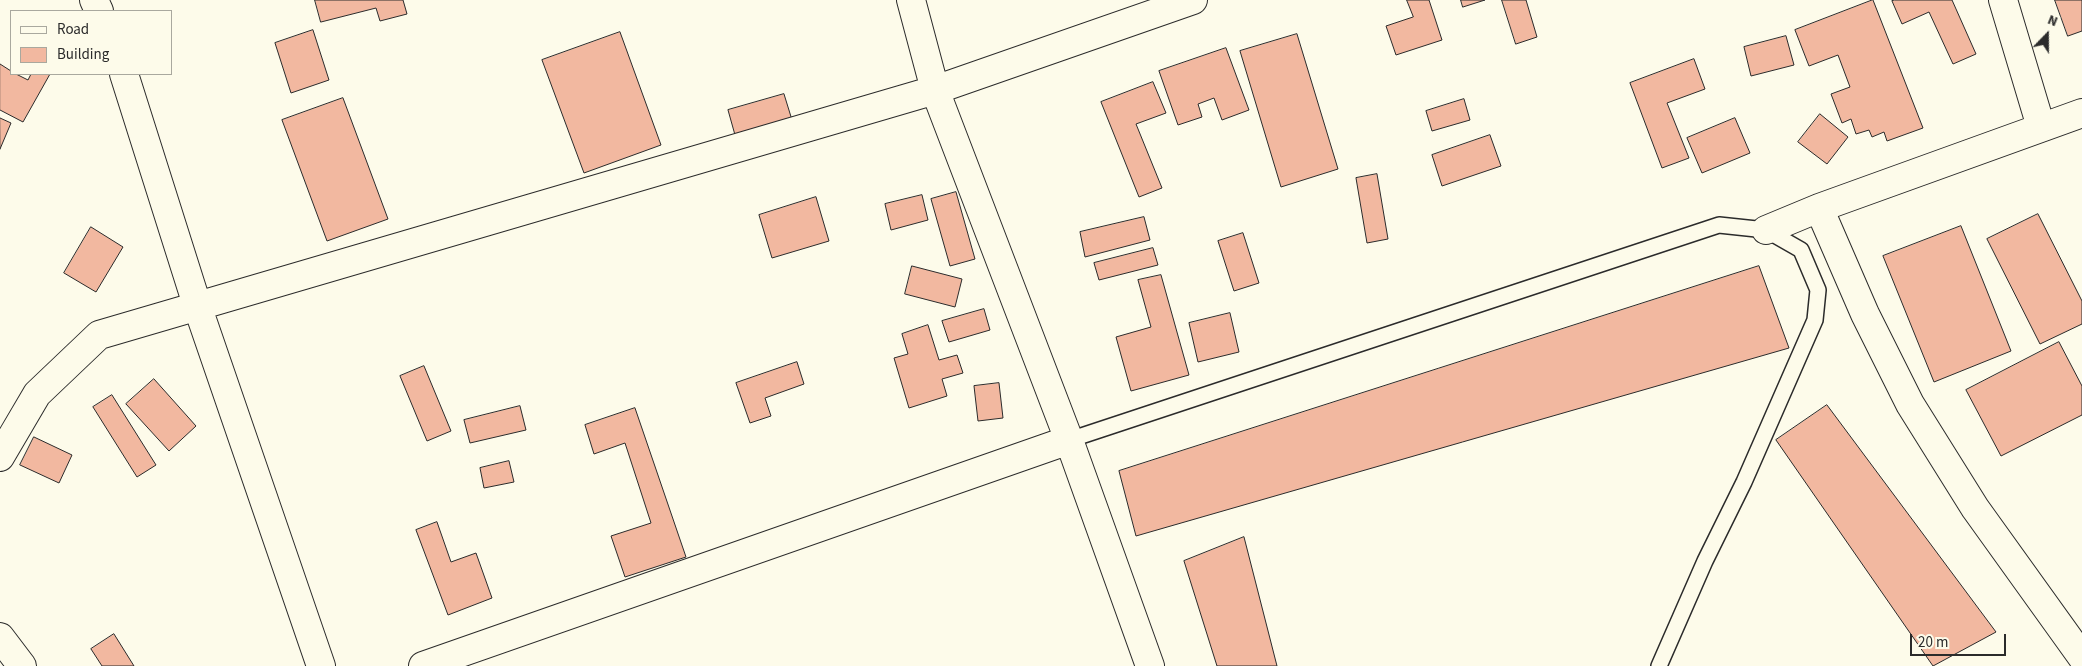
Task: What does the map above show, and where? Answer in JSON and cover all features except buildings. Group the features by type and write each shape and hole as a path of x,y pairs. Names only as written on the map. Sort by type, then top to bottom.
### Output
{"street":[{"path":"911,0 935,90 1069,440 1150,666"},
{"path":"0,457 37,394 99,336 935,90 1193,0"},
{"path":"2003,0 2041,128"},
{"path":"124,75 198,308 321,666"},
{"path":"1766,230 1819,208 2082,113"},
{"path":"1819,208 1865,314 1910,404 1975,508 2082,658"},
{"path":"423,666 1069,440"},
{"path":"0,637 22,666"}],"lane":[{"path":"1069,440 1719,225 1766,230 1802,250 1818,290 1815,320 1744,482 1705,561 1659,666"}]}
